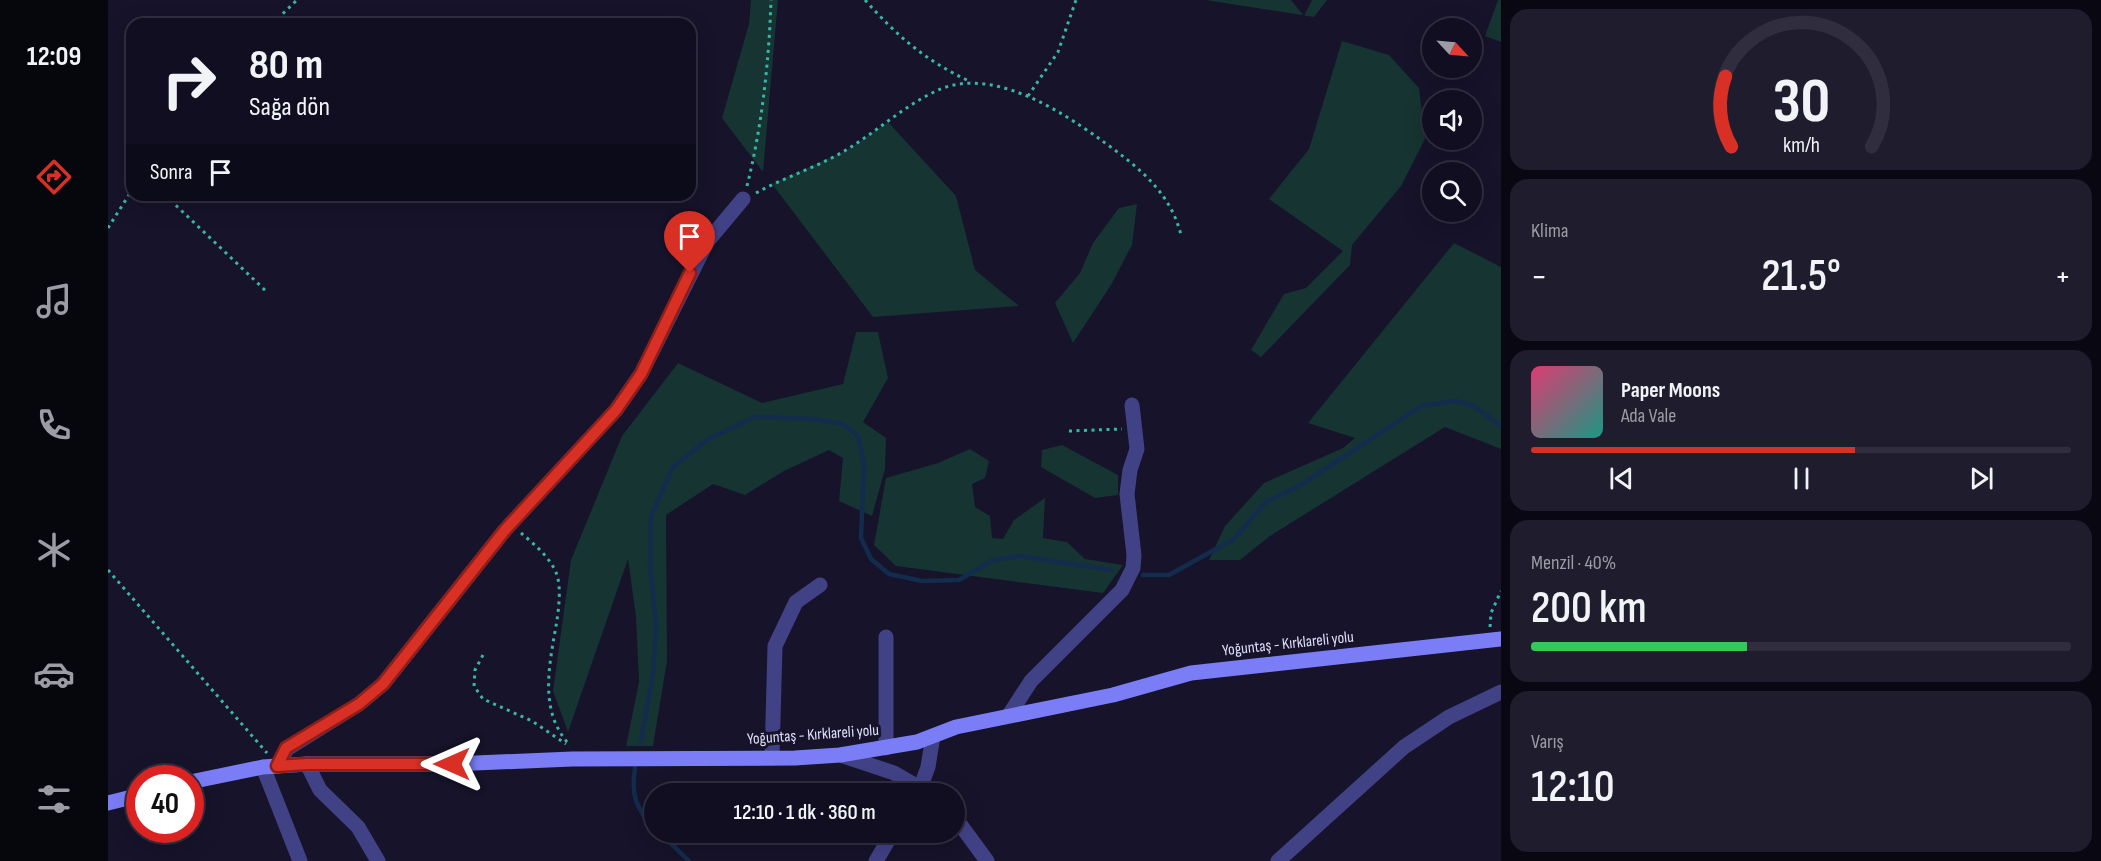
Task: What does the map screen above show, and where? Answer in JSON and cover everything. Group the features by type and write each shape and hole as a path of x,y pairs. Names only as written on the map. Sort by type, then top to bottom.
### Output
{"street":[{"path":"300,861 270,767 286,748 359,704 383,684 511,523 616,410 641,374 706,242 743,199"},
{"path":"1009,715 1031,681 1122,590 1133,568 1134,555 1127,494 1130,470 1137,449 1132,405"},
{"path":"772,758 775,646 796,602 820,585"},
{"path":"886,638 886,748"},
{"name":"Yoğuntaş - Kırklareli yolu","path":"204,779 270,767 307,764 772,758 840,755 886,748 1009,715 1113,695 1191,673 1495,640"},
{"path":"1278,861 1404,747 1449,717 1501,692"},
{"path":"925,783 933,736"},
{"path":"840,755 894,773 910,783"},
{"path":"307,764 320,790 358,827 378,861"},
{"path":"108,803 126,798"},
{"path":"965,831 987,861"},
{"path":"876,861 887,843"}],"path":[{"path":"278,18 297,0"},
{"path":"743,199 753,160 769,51 771,0"},
{"path":"865,0 896,34 936,65 973,83 1028,96 1078,123 1135,165 1176,214 1181,235"},
{"path":"1028,96 1058,52 1076,0"},
{"path":"743,199 847,150 933,92 952,84 973,83"},
{"path":"108,228 126,200"},
{"path":"171,201 268,293"},
{"path":"1069,430 1135,429"},
{"path":"483,655 475,670 474,686 483,699 532,721 572,748 550,714 549,703 551,658 559,603 557,574 539,549 511,523"},
{"path":"108,570 233,716 256,738 270,767"},
{"path":"1495,640 1491,613 1501,591"}],"green space":[{"path":"751,0 778,0 763,172 722,118 749,24"},
{"path":"1206,0 1291,0 1303,15"},
{"path":"1312,0 1327,0 1314,17 1304,15"},
{"path":"1498,0 1501,0 1501,42 1485,36"},
{"path":"1342,41 1389,55 1419,88 1422,145 1401,186 1352,245 1350,265 1261,357 1251,350 1284,294 1306,288 1343,251 1269,199 1309,149"},
{"path":"888,122 956,196 975,270 1019,306 873,317 772,184 847,150"},
{"path":"1137,204 1132,245 1111,285 1073,343 1055,303 1080,273 1093,243 1119,208"},
{"path":"1454,243 1501,267 1501,449 1445,427 1270,536 1240,560 1209,560 1225,526 1264,483 1343,448 1355,438 1308,423"},
{"path":"856,332 878,332 888,378 863,422 886,438 885,469 872,516 839,501 843,458 829,450 784,471 745,495 713,484 666,515 667,661 653,746 626,746 639,682 636,617 628,559 568,732 553,691 571,560 622,436 678,363 762,403 843,384"},
{"path":"1062,445 1118,475 1118,495 1095,498 1041,467 1042,450"},
{"path":"970,449 989,461 985,478 972,484 975,507 990,516 992,538 1003,539 1014,520 1045,498 1043,538 1067,542 1085,559 1123,565 1103,593 896,566 874,545 886,478 938,463"}],"waterway":[{"path":"1143,575 1169,575 1234,539 1266,502 1301,485 1421,406 1456,401 1474,406 1501,426"},
{"path":"641,741 653,674 656,625 650,565 651,516 673,467 708,439 755,417 814,419 843,424 858,436 864,465 861,538 871,559 889,574 922,581 959,580 993,560 1021,556 1111,570"},
{"path":"635,768 634,793 644,816"},
{"path":"670,843 689,861"}],"route":[{"path":"452,764 277,766 286,748 359,704 383,684 505,530 616,410 641,374 690,273"}]}
